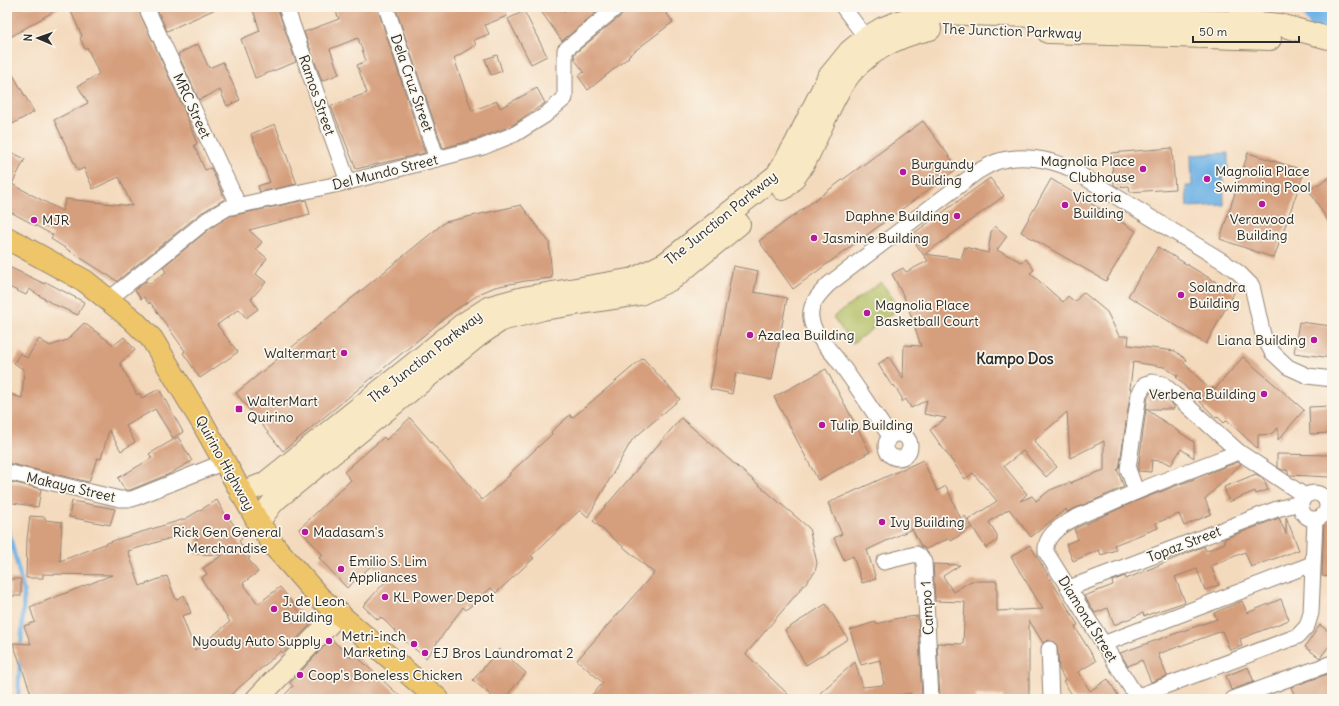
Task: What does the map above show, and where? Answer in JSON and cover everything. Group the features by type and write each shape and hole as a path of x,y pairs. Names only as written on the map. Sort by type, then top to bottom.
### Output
{"main road":[{"name":"Quirino Highway","path":"7,238 85,282 133,320 152,339 194,409 258,522 275,547 302,579 438,699"}],"street":[{"name":"MRC Street","path":"146,7 238,204"},
{"name":"Ramos Street","path":"286,7 348,182"},
{"name":"Dela Cruz Street","path":"386,7 437,159"},
{"name":"Del Mundo Street","path":"108,300 207,220 227,208 238,204 348,182 483,147 514,134 544,116 565,98 565,50 617,7"},
{"path":"843,7 866,38"},
{"name":"The Junction Parkway","path":"258,522 274,501 479,335 501,320 637,286 672,279 788,185 828,78 850,51 866,38 883,28 910,18 938,13 1280,25 1332,39"},
{"name":"The Junction Parkway","path":"802,149 842,85 859,63 890,42 913,33 941,27 1138,20 1280,40 1332,55"},
{"path":"890,436 840,362 815,330 811,318 813,304 820,294 835,280 977,172 1000,161 1023,158 1043,160 1069,168 1224,262 1239,273 1252,286 1263,335 1272,352 1288,367 1308,376 1332,379"},
{"name":"The Junction Parkway","path":"241,493 264,484 462,325 490,308 523,298 637,286"},
{"path":"1136,491 1128,469 1129,455 1139,394 1145,384 1152,382 1163,384 1239,452 1303,499"},
{"name":"Diamond Street","path":"1239,452 1136,491 1074,519 1060,527 1050,536 1046,544 1046,552 1133,691 1138,695 1298,636 1307,626 1311,613 1314,520"},
{"name":"Makaya Street","path":"7,472 120,499 132,499 224,462"},
{"path":"1316,493 1321,495 1325,498 1329,510 1314,520 1303,515 1303,499 1316,493"},
{"name":"Topaz Street","path":"1069,588 1303,499"},
{"name":"Campo 1","path":"884,562 916,554 921,557 924,562 931,699"},
{"path":"1103,644 1312,564"},
{"path":"257,699 339,613"},
{"path":"1049,649 1051,699"},
{"path":"1233,699 1332,663"}],"green space":[{"name":"Magnolia Place Basketball Court","path":"881,282 900,308 852,344 833,317"}],"water":[{"name":"Magnolia Place Swimming Pool","path":"1228,153 1228,173 1223,173 1224,205 1187,207 1186,186 1192,186 1191,155"}],"building":[{"path":"7,7 61,7 7,39"},
{"path":"69,7 137,7 183,107 197,144 194,145 205,170 211,168 225,199 201,213 117,281 51,239 53,235 7,210 7,150 25,159 12,184 62,211 66,199 132,206 119,177 93,189 84,168 78,171 54,120 88,103 78,86 99,74 87,47 85,49 80,38 82,36"},
{"path":"156,7 220,7 167,31"},
{"path":"252,7 277,7 296,62 255,78 241,39 260,31"},
{"path":"334,7 377,7 425,153 356,169 331,106 367,93 357,65 366,61 358,38 330,49 339,74 322,81 304,32 339,19"},
{"path":"395,7 504,7 507,16 485,25 489,34 474,40 476,45 454,58 472,111 497,101 500,108 537,88 545,103 511,126 480,138 443,148"},
{"path":"538,7 560,7 564,12 570,7 603,7 562,41"},
{"path":"626,7 662,7 673,22 628,56 629,57 588,90 578,76 584,72 575,60 574,54 623,14"},
{"path":"524,11 547,56 531,64 508,19"},
{"path":"198,44 209,68 223,62 240,100 227,106 220,90 199,100 178,54"},
{"path":"497,55 502,71 491,75 485,59"},
{"path":"7,64 34,112 7,127"},
{"path":"923,121 958,168 793,289 759,241"},
{"path":"275,124 297,184 260,192 258,186 270,182 251,134"},
{"name":"Magnolia Place Clubhouse","path":"1172,148 1175,189 1130,192 1129,186 1117,187 1114,185 1111,153"},
{"name":"Verawood Building","path":"1248,153 1303,170 1303,175 1274,258 1220,239"},
{"path":"1332,176 1332,228 1309,190"},
{"path":"990,178 1004,196 925,254 961,259 965,247 988,253 991,232 995,226 1007,236 997,250 1021,262 1026,259 1034,270 1030,273 1063,302 1068,296 1075,302 1083,292 1107,312 1119,336 1129,336 1128,345 1175,351 1187,360 1184,363 1210,390 1213,387 1215,389 1243,357 1304,410 1278,440 1278,428 1271,434 1258,435 1258,449 1227,420 1224,423 1217,416 1216,418 1176,377 1178,376 1164,367 1133,362 1131,389 1119,469 1117,469 1124,487 1067,512 1066,509 1031,537 1009,509 989,522 997,535 997,541 986,548 968,520 997,501 973,473 965,479 930,430 946,418 924,414 927,400 911,408 906,399 902,402 902,398 894,385 892,386 878,364 889,357 903,379 904,345 921,346 906,301 892,274 903,268 906,272 928,261 910,236","holes":["1067,412 1070,458 1104,441 1104,470 1072,482 1072,484 1071,482 1050,490 1036,501 1032,496 1020,501 1027,494 1004,466 1023,451 1046,477 1057,467 1034,441"]},
{"name":"Victoria Building","path":"1051,179 1136,231 1106,281 1021,232"},
{"path":"306,200 310,214 249,230 262,242 256,249 267,258 256,274 266,282 251,299 258,309 246,318 239,309 217,325 238,352 200,378 183,353 185,351 150,302 149,304 144,297 141,299 135,290 146,281 149,284 166,272 163,267 212,227 230,216"},
{"name":"Waltermart","path":"521,205 549,242 552,278 525,281 495,287 481,293 451,313 283,451 236,393 445,222"},
{"name":"Solandra Building","path":"1158,247 1234,293 1206,344 1128,296"},
{"path":"7,266 45,284 46,282 84,302 78,315 53,304 29,289 26,295 7,286"},
{"name":"Azalea Building","path":"733,266 758,271 754,292 787,298 772,380 736,373 732,394 710,389"},
{"name":"Liana Building","path":"1299,322 1332,326 1332,358 1294,353"},
{"path":"84,323 114,345 124,337 135,350 120,363 137,395 139,393 142,398 159,389 183,432 173,438 155,409 126,426 135,442 121,451 109,430 101,459 97,458 89,482 7,463 7,393 22,398 24,370 14,363 20,353 27,358 39,339 50,346 67,340"},
{"path":"643,358 680,399 632,440 588,517 580,510 531,556 534,558 496,593 491,588 466,610 463,607 426,658 396,634 397,633 381,617 378,620 363,606 386,581 372,565 347,588 319,558 323,555 299,529 351,480 344,472 384,437 386,440 410,418 482,500 510,475 509,474 552,434 551,432 570,415 572,418"},
{"name":"Tulip Building","path":"826,369 870,452 818,480 774,397"},
{"path":"1151,392 1159,392 1174,406 1174,409 1146,409 1148,397"},
{"path":"1332,406 1332,433 1310,434 1309,407"},
{"path":"1146,409 1194,442 1194,458 1181,449 1171,465 1166,462 1152,460 1151,472 1138,471"},
{"path":"681,418 809,528 817,563 815,572 746,654 793,699 588,699 603,683 577,660 654,573 593,521"},
{"path":"178,437 192,461 169,474 130,490 125,490 118,478 152,458 149,454"},
{"path":"1277,454 1331,455 1330,477 1289,475 1287,470 1282,470 1277,467"},
{"name":"Ivy Building","path":"923,460 937,491 946,486 961,519 965,516 972,527 951,541 950,538 926,549 921,546 912,529 867,550 876,579 862,583 853,556 844,560 834,538 842,534 828,503"},
{"path":"1238,462 1241,464 1205,499 1211,514 1184,526 1179,514 1156,523 1158,528 1114,545 1116,550 1101,555 1099,550 1073,561 1066,544 1078,539 1074,529 1134,502"},
{"path":"1256,474 1264,480 1268,490 1256,494 1255,491 1229,502 1224,487"},
{"path":"7,481 41,489 38,507 7,502"},
{"path":"217,500 226,516 227,515 243,538 239,541 250,558 248,559 258,572 243,583 258,604 280,587 310,625 283,653 281,651 226,699 33,699 13,643 31,644 24,626 35,622 30,607 112,575 43,574 43,578 26,578 27,539 30,516 45,517 45,520 62,522 60,561 118,539 185,519","holes":["197,530 196,554 223,555 203,568 207,574 201,578 230,622 195,650 182,616 191,613 184,595 176,600 167,576 140,586 128,551"]},
{"path":"72,501 115,509 110,525 69,517"},
{"path":"1286,517 1299,550 1251,567 1245,552 1211,566 1219,585 1205,590 1197,569 1175,577 1185,602 1144,616 1143,613 1114,625 1108,608 1095,613 1084,596 1113,585 1112,581 1125,576 1126,579 1204,546 1206,551 1225,543 1224,539 1279,518 1286,534"},
{"path":"1324,520 1332,521 1332,577 1322,576"},
{"path":"1030,545 1078,625 1075,627 1096,661 1078,672 1090,691 1108,679 1120,699 1075,699 1063,681 1065,680 1059,669 1057,645 1049,640 1043,643 1029,620 1029,699 1003,699 1003,696 976,695 976,699 940,699 937,643 963,644 965,602 935,601 933,564 960,565 943,576 953,592 971,581 997,581 997,611 1043,609 1011,557"},
{"path":"10,579 21,579 21,596 10,596"},
{"path":"1281,599 1289,620 1240,639 1242,646 1230,650 1222,631 1158,654 1167,676 1151,682 1142,660 1128,666 1120,653 1217,619 1214,613 1242,601 1247,613"},
{"path":"826,604 848,639 806,665 785,630"},
{"path":"918,616 922,699 912,699 911,693 869,699 825,699 820,693 855,662 863,687 884,685 880,660 861,665 850,630 875,622 876,624 899,618"},
{"path":"1320,625 1332,634 1332,642 1320,658 1305,647"},
{"path":"331,639 352,658 355,655 403,699 281,699 293,686 290,683"},
{"path":"499,649 526,673 504,699 495,699 473,680"},
{"path":"1248,667 1254,682 1231,690 1226,676"},
{"path":"1328,674 1332,683 1332,696 1324,699 1296,699 1291,687"}],"waterway":[{"path":"1312,7 1320,19 1332,26"},
{"path":"7,525 24,592 21,648"},
{"path":"18,699 20,659"}],"place":[{"name":"Magnolia Place Clubhouse","path":"1143,169"},
{"name":"Burgundy Building","path":"903,172"},
{"name":"Magnolia Place Swimming Pool","path":"1207,179"},
{"name":"Verawood Building","path":"1262,204"},
{"name":"Victoria Building","path":"1065,205"},
{"name":"Daphne Building","path":"957,216"},
{"name":"MJR","path":"34,220"},
{"name":"Jasmine Building","path":"814,238"},
{"name":"Solandra Building","path":"1181,295"},
{"name":"Magnolia Place Basketball Court","path":"867,313"},
{"name":"Azalea Building","path":"750,335"},
{"name":"Liana Building","path":"1314,340"},
{"name":"Waltermart","path":"344,353"},
{"name":"Verbena Building","path":"1264,394"},
{"name":"WalterMart Quirino","path":"239,409"},
{"name":"Tulip Building","path":"822,425"},
{"name":"Rick Gen General Merchandise","path":"227,517"},
{"name":"Ivy Building","path":"882,522"},
{"name":"Madasam's","path":"305,532"},
{"name":"Emilio S. Lim Appliances","path":"341,569"},
{"name":"KL Power Depot","path":"385,597"},
{"name":"J. de Leon Building","path":"274,609"},
{"name":"Nyoudy Auto Supply","path":"329,641"},
{"name":"Metri-inch Marketing","path":"414,644"},
{"name":"EJ Bros Laundromat 2","path":"425,653"},
{"name":"Coop's Boneless Chicken","path":"300,675"}],"district":[{"name":"Kampo Dos","path":"1015,359"}]}
